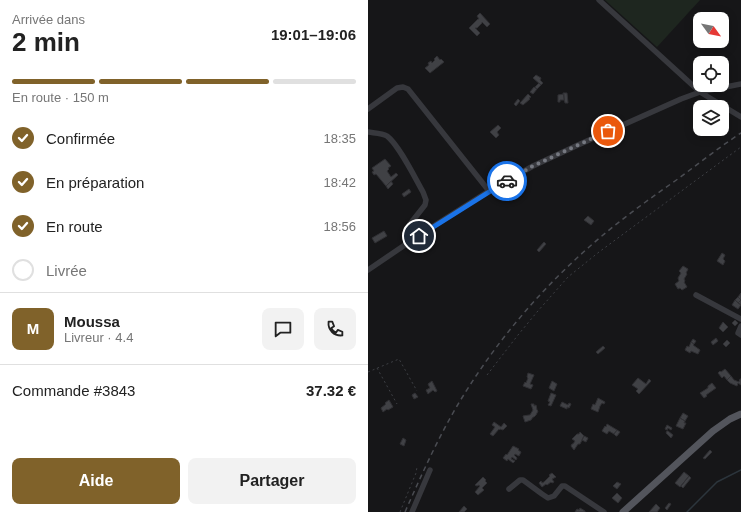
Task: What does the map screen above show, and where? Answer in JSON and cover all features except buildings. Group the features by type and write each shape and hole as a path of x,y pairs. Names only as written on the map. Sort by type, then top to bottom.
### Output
{"main road":[{"path":"623,512 713,431 730,419 741,414"}],"street":[{"path":"599,0 693,86"},
{"path":"729,86 741,84"},
{"path":"368,109 397,88 403,87 408,89 489,192"},
{"path":"368,270 419,236 533,166 680,99 700,92 741,117"},
{"path":"368,132 387,136 397,147 423,192 426,200 425,205 410,224 419,236"},
{"path":"696,295 741,319"},
{"path":"741,326 738,333 741,335"},
{"path":"412,512 430,470"},
{"path":"509,489 520,480 523,480 548,498 554,496 562,486 565,486 604,512"}],"path":[{"path":"487,375 527,323 568,277 599,252 741,147"},
{"path":"368,372 399,358 417,391"},
{"path":"377,368 397,404"},
{"path":"400,512 417,467"}],"shaded area":[{"path":"605,0 700,0 657,47"}],"waterway":[{"path":"687,512 717,482 741,470"}],"railway":[{"path":"405,512 436,445 457,406 500,342 533,302 569,265 609,230 741,133"}],"way so far":[{"path":"507,181 533,166 608,131"}],"route":[{"path":"419,236 507,181"}]}
